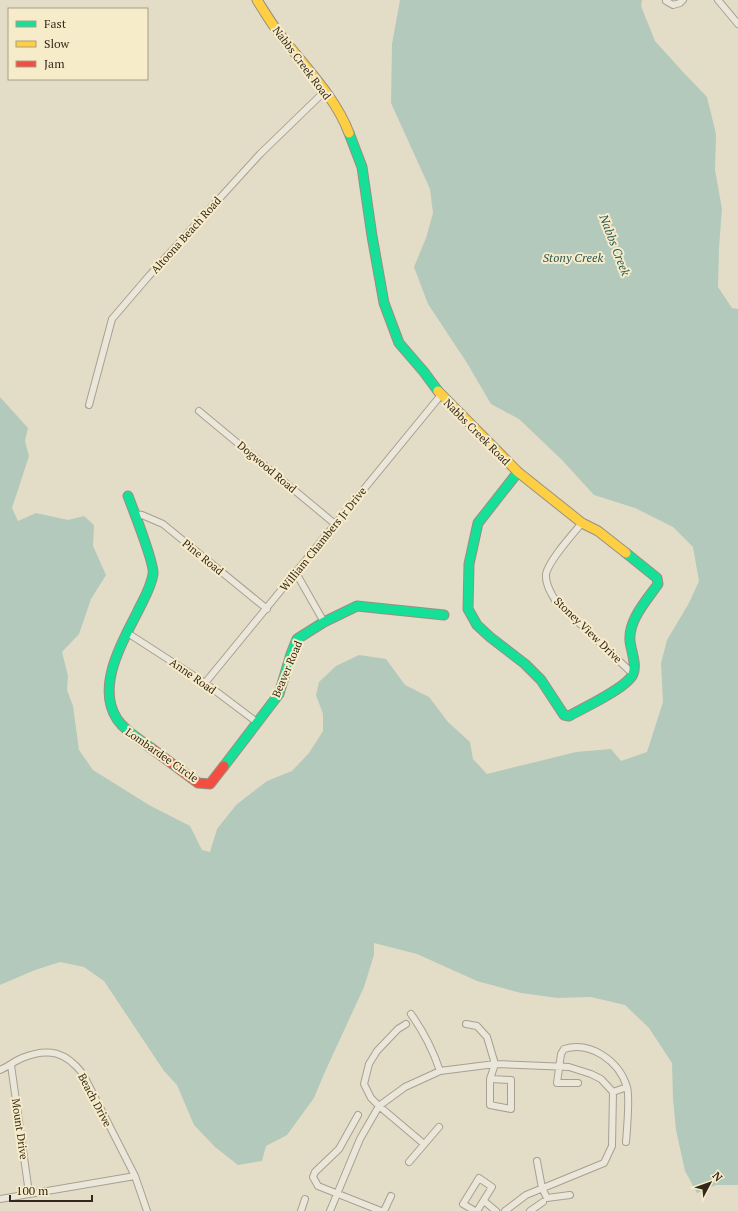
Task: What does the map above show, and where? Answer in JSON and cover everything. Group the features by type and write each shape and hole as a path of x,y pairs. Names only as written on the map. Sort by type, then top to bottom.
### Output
{"street":[{"name":"Nabbs Creek Road","path":"257,0 278,32 325,91 346,125 362,167 384,303 399,343 424,372 440,395 518,472 582,523 598,531 657,578 658,584 630,627 630,641 634,656 633,674"},
{"path":"666,1 673,5 680,3 683,0"},
{"path":"718,0 738,24"},
{"name":"Altoona Beach Road","path":"89,405 112,319 148,277 260,154 325,91"},
{"name":"William Chambers Jr Drive","path":"205,683 267,609 440,395"},
{"name":"Dogwood Road","path":"199,411 335,524"},
{"path":"518,472 478,523 469,564 468,609 477,625 525,664 541,680 564,715 569,716 602,696 624,685 633,674"},
{"name":"Lombardee Circle","path":"128,496 148,549 154,572 149,589 126,632 111,671 109,689 112,710 126,730 198,783 210,784"},
{"name":"Pine Road","path":"134,514 142,514 163,524 267,609"},
{"name":"Stoney View Drive","path":"582,523 553,559 546,574 548,587 555,600 633,674"},
{"path":"296,573 324,622"},
{"name":"Beaver Road","path":"210,784 279,694 297,639 324,622 356,606 444,615"},
{"name":"Anne Road","path":"126,632 205,683 258,723"},
{"path":"411,1014 421,1028 435,1055 440,1071"},
{"path":"406,1024 398,1029 377,1051 369,1064 364,1084 370,1098 424,1144"},
{"path":"466,1024 477,1026 487,1037 495,1064 490,1078 490,1105 510,1109 511,1080 490,1078"},
{"path":"578,1083 557,1082 558,1067 564,1048 572,1046 582,1047 599,1052 618,1069 627,1088 626,1142"},
{"name":"Beach Drive","path":"0,1070 12,1065 21,1058 46,1052 62,1055 74,1063 83,1074 134,1176 148,1211"},
{"path":"330,1211 360,1139 379,1106 405,1087 440,1071 495,1064 569,1067 592,1074 600,1079 613,1092 612,1146 604,1163 526,1195 505,1211"},
{"name":"Mount Drive","path":"12,1065 29,1193"},
{"path":"613,1092 627,1088"},
{"path":"358,1115 339,1149 315,1172 313,1177 318,1186 383,1211 391,1196"},
{"path":"409,1162 439,1127"},
{"path":"537,1161 542,1188 547,1198 570,1195"},
{"path":"0,1198 134,1176"},
{"path":"479,1178 492,1187 484,1201 476,1211 463,1204 479,1178"},
{"path":"301,1211 305,1199"},
{"path":"484,1201 496,1211"},
{"path":"530,1211 543,1202"}],"water":[{"name":"Stony Creek","path":"400,0 642,0 641,6 655,41 707,97 716,134 715,170 722,209 718,287 732,308 738,309 738,1185 716,1185 697,1193 685,1171 676,1130 672,1063 649,1028 625,1005 591,997 558,998 521,993 477,981 417,954 374,943 374,955 364,987 314,1098 287,1135 266,1146 262,1161 238,1165 215,1147 194,1125 177,1085 164,1071 104,981 84,967 60,962 35,970 0,985 0,397 28,428 25,441 29,456 12,508 18,521 36,513 68,520 84,516 94,525 93,546 106,575 91,599 79,634 62,652 68,676 67,690 73,706 79,750 93,770 149,805 190,826 202,850 210,852 217,829 236,805 267,781 292,771 309,753 323,731 323,714 316,695 319,682 336,666 359,655 386,659 405,685 429,697 448,722 470,742 473,759 487,774 576,752 611,749 621,761 647,752 663,702 661,663 667,640 689,603 699,581 693,547 673,527 635,508 594,495 562,460 519,419 491,404 467,363 428,304 414,267 426,238 433,213 430,189 391,103 392,44"}],"traffic: fast":[{"path":"349,133 362,167 384,303 399,343 438,391"},
{"path":"518,472 478,523 469,564 468,609 477,625 525,664 541,680 564,715 569,716 604,697 622,685 633,674 634,662 630,641 632,625 639,611 658,584 657,578 626,553"},
{"path":"128,496 151,560 153,574 146,594 119,651 110,679 109,693 111,706 120,723 132,735 151,748"},
{"path":"224,766 279,694 297,639 324,622 357,606 444,615"}],"traffic: slow":[{"path":"257,0 276,29 336,106 349,133"},
{"path":"438,391 518,472 582,523 598,531 626,553"}],"traffic: jam":[{"path":"151,748 198,783 210,784 224,766"}],"water label":[{"name":"Nabbs Creek","path":"615,245"}]}
